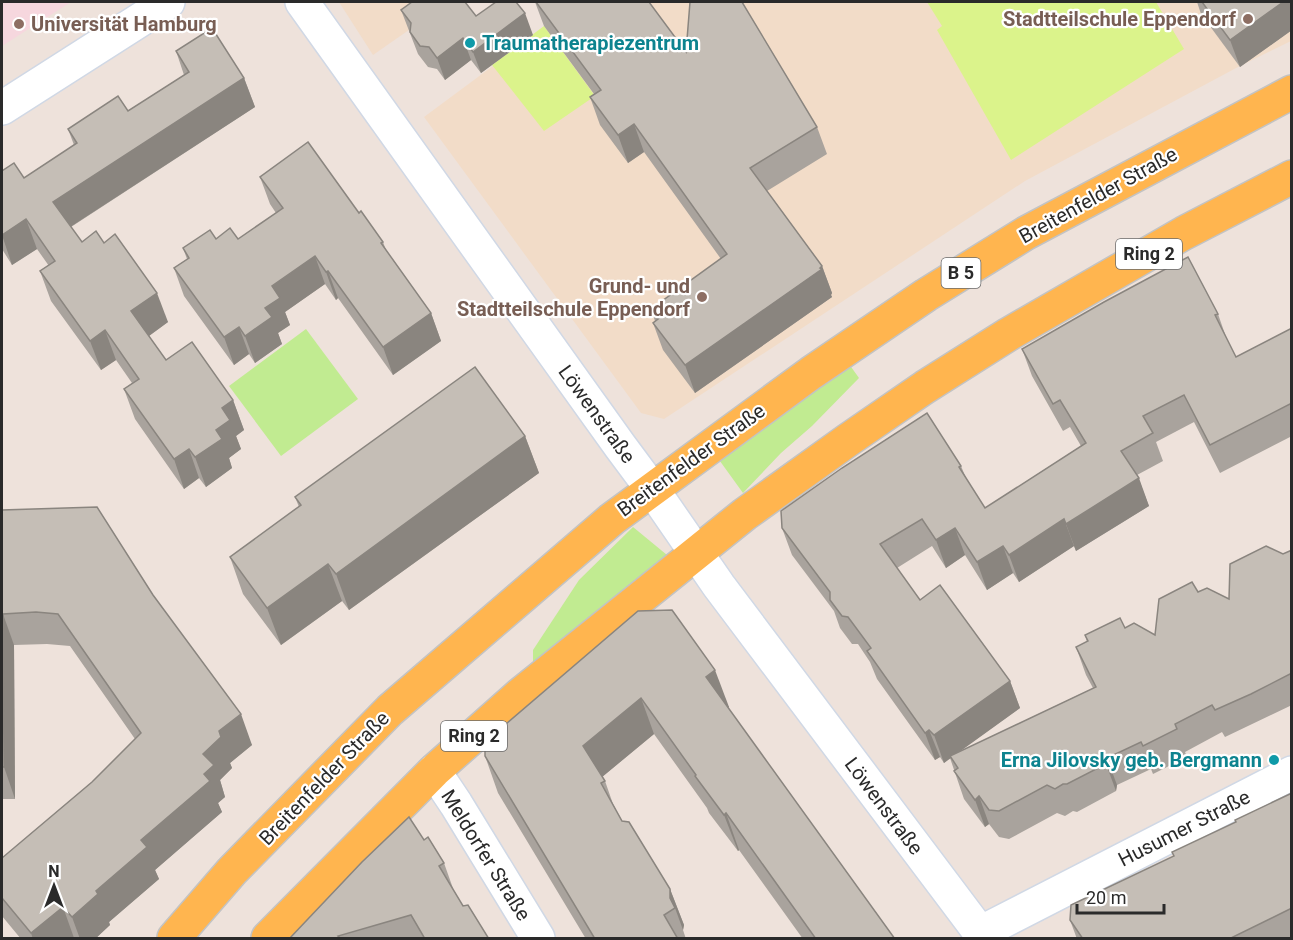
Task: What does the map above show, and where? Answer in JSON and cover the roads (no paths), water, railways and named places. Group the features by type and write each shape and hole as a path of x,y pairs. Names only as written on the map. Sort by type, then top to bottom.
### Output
{"main road":[{"name":"Breitenfelder Straße","path":"174,939 232,871 390,710 612,519 811,373 926,295 1026,233 1292,92"},
{"name":"Ring 2","path":"268,939 434,771 522,693 745,514 925,387 1009,334 1185,233 1292,177"}],"street":[{"path":"2,108 168,2"},
{"name":"Löwenstraße","path":"314,5 606,427 697,554 982,936"},
{"name":"Meldorfer Straße","path":"434,771 538,939"},
{"name":"Husumer Straße","path":"982,936 1292,773"}],"place":[{"name":"Stadtteilschule Eppendorf","path":"1248,19"},
{"name":"Universität Hamburg","path":"19,24"},
{"name":"Traumatherapiezentrum","path":"470,43"},
{"name":"Grund- und Stadtteilschule Eppendorf","path":"702,297"},
{"name":"Erna Jilovsky geb. Bergmann","path":"1274,760"}]}
